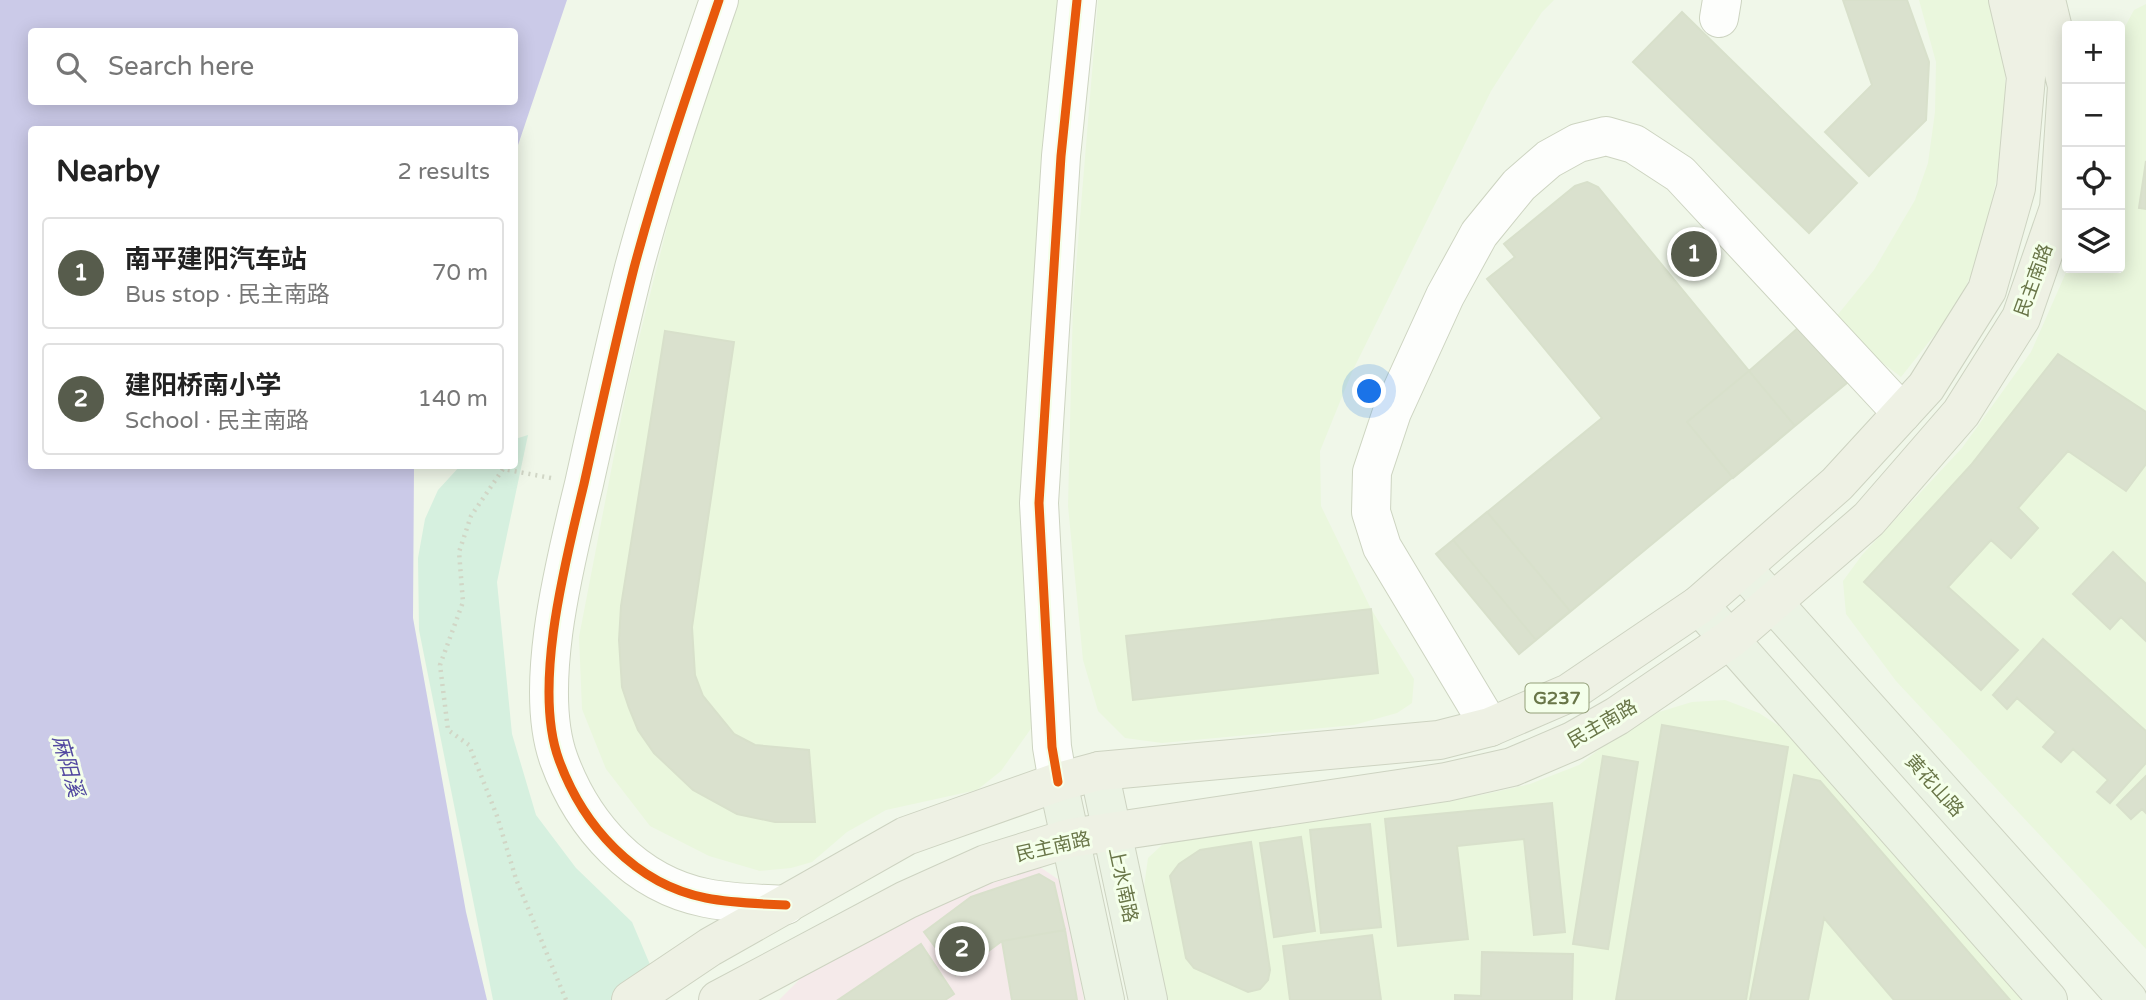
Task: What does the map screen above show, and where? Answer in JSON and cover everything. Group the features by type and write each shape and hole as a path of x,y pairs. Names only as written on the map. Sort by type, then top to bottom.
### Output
{"highway":[{"name":"民主南路","path":"631,1000 710,947 906,836 1058,782 1099,771 1439,740 1490,727 1569,693 1699,605 1837,484 1926,387 1987,290 2016,188 2026,76 2008,0"},
{"name":"民主南路","path":"735,996 786,962 906,900 986,864 1070,838 1113,834 1446,782 1512,767 1573,741 1616,716 1730,639 1869,519 1961,413 2021,318 2059,208 2067,86 2046,0"}],"main road":[{"name":"黄花山路","path":"1743,569 2128,1000"},
{"path":"1699,605 2048,1000"},
{"name":"上水南路","path":"1099,771 1148,1000"},
{"path":"1058,782 1105,1000"}],"street":[{"path":"719,0 635,267 570,548 548,698 558,758 579,805 600,834 625,859 661,882 702,897 733,903 786,905"},
{"path":"1058,782 1052,747 1039,503 1061,156 1077,0"},
{"path":"1490,727 1382,547 1371,512 1372,472 1397,401 1445,296 1479,234 1519,185 1549,159 1578,143 1606,136 1634,144 1680,174 1902,413"}],"path":[{"path":"566,1000 521,890 497,816 469,746 448,730 440,665 463,602 459,552 471,516 487,488 503,469 584,484"}],"shaded area":[{"path":"735,0 1063,0 1037,720 1001,771 977,790 886,810 847,832 812,862 791,868 760,871 709,856 650,826 606,769 582,709 579,637 629,378 692,128"},
{"path":"1098,0 1554,0 1542,12 1491,91 1352,372 1320,451 1321,506 1371,609 1414,679 1412,703 1397,713 1354,725 1162,743 1125,738 1098,711 1083,660 1068,506 1073,303"},
{"path":"1919,0 1989,0 2005,71 2006,135 1980,255 1956,308 1901,377 1831,323 1874,270 1915,200 1928,163 1935,112 1936,62"},
{"path":"2146,4 2146,949 1896,681 1846,614 1843,581 1862,555 1962,448 2031,352 2066,273 2125,273 2125,27 2134,10"},
{"path":"528,435 497,582 512,734 536,815 576,868 632,922 665,1000 493,1000 419,630 418,558 425,519 438,490 457,469 518,469 518,438"},
{"path":"1725,700 1759,713 1791,734 2022,1000 1163,1000 1145,922 1144,887 1148,858 1162,845 1196,835 1481,795 1530,784 1579,765 1621,732 1659,712 1692,702"},
{"path":"1040,867 1062,882 1084,1000 779,1000 810,969 990,880"}],"water":[{"name":"麻阳溪","path":"0,0 567,0 518,145 518,126 28,126 28,469 414,469 413,618 466,912 487,1000 0,1000"}],"building":[{"path":"1843,0 1907,0 1929,62 1926,120 1869,176 1825,132 1872,85"},
{"path":"1682,12 1857,183 1809,233 1633,62"},
{"path":"2146,161 2146,209 2139,208"},
{"path":"1587,182 1598,187 1749,371 1807,320 1854,377 1519,654 1436,554 1602,418 1487,279 1515,257 1504,244 1575,186"},
{"path":"665,331 734,342 692,627 695,675 703,696 734,734 755,745 809,750 815,822 775,822 737,814 693,790 654,753 638,730 622,687 619,640 621,606"},
{"path":"2058,354 2146,412 2146,464 2126,491 2068,451 2018,508 2038,528 2011,558 1991,540 1948,587 2018,650 1981,690 1864,582 1971,465"},
{"path":"1749,371 1795,426 1733,478 1687,422"},
{"path":"1487,512 1570,611 1536,640 1453,540"},
{"path":"2113,552 2146,584 2146,641 2121,617 2110,629 2073,594"},
{"path":"1371,609 1378,673 1133,700 1126,636"},
{"path":"2043,639 2146,731 2146,763 2110,803 2097,792 2108,780 2073,749 2061,762 2043,747 2056,732 2017,698 2007,709 1993,695"},
{"path":"1662,725 1788,747 1746,1000 1616,1000"},
{"path":"1603,756 1638,762 1608,949 1573,944"},
{"path":"1794,775 1820,781 2010,1000 1894,1000 1824,918 1808,1000 1750,1000"},
{"path":"2146,776 2146,813 2142,809 2131,819 2117,805"},
{"path":"1552,803 1565,932 1534,935 1524,839 1457,846 1468,939 1398,946 1385,819"},
{"path":"1370,824 1381,927 1321,933 1310,830"},
{"path":"1301,837 1315,931 1274,937 1260,843"},
{"path":"1251,842 1270,970 1268,980 1260,989 1248,992 1194,968 1186,958 1170,876 1179,864 1200,850"},
{"path":"1039,874 1054,883 1065,930 1002,941 956,975 924,932 971,897"},
{"path":"1065,930 1077,1000 1012,1000 1002,941"},
{"path":"1372,935 1381,1000 1290,1000 1283,946"},
{"path":"921,944 954,994 945,1000 838,1000"},
{"path":"1482,952 1573,954 1572,1000 1455,1000 1455,995 1481,996"}],"cycle path":[{"path":"719,0 643,234 627,295 561,585 550,660 549,697 552,730 559,760 569,784 597,829 635,866 680,891 706,898 786,905"},
{"path":"1058,782 1052,747 1039,503 1061,156 1077,0"}],"place":[{"name":"南平建阳汽车站","path":"1694,254"},
{"name":"建阳桥南小学","path":"962,949"}]}
